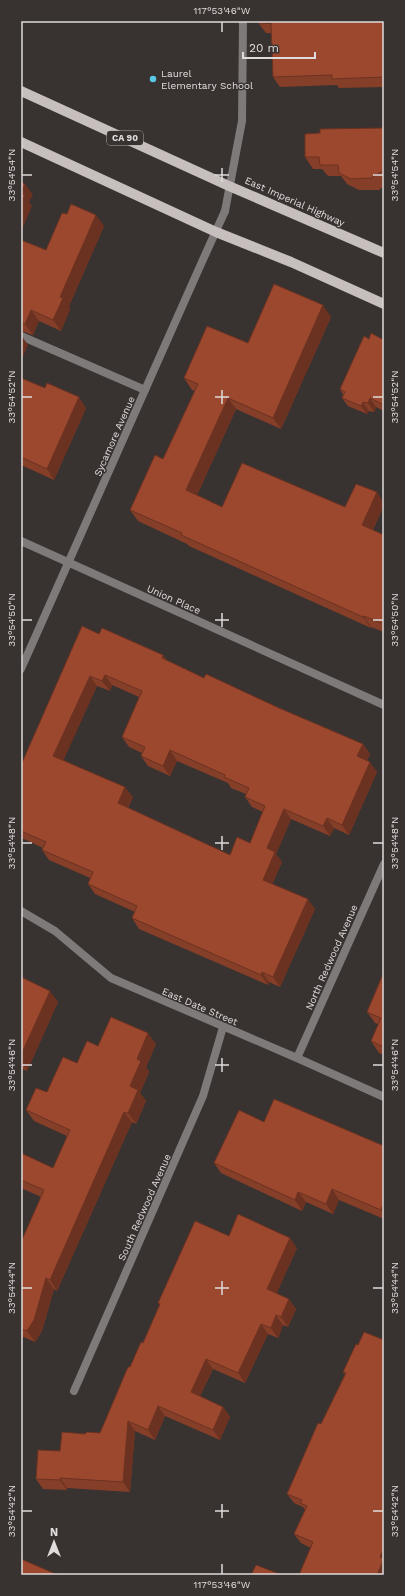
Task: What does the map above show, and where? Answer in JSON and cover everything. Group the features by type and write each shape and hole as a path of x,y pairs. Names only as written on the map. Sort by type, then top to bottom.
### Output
{"main road":[{"name":"East Imperial Highway","path":"21,92 229,186 384,253"},
{"path":"21,142 216,232 291,262 384,304"}],"street":[{"name":"Sycamore Avenue","path":"21,669 225,211 242,122 243,21"},
{"path":"21,336 145,390"},
{"name":"Union Place","path":"21,541 384,705"},
{"name":"North Redwood Avenue","path":"297,1058 384,864"},
{"name":"East Date Street","path":"21,911 55,931 111,978 384,1097"},
{"name":"South Redwood Avenue","path":"74,1391 203,1096 223,1027"}],"building":[{"path":"259,21 384,21 384,77 332,79 332,75 273,77 271,23 259,24"},
{"path":"384,128 384,170 371,178 351,179 339,173 338,165 320,165 319,157 305,157 305,134 320,133 320,129"},
{"path":"21,182 25,184 21,192"},
{"path":"21,194 25,195 21,203"},
{"path":"71,204 96,215 60,297 63,298 53,320 31,310 25,324 21,322 21,240 46,250 62,213 67,214"},
{"path":"274,284 323,305 273,418 228,398 186,490 222,507 242,463 345,507 356,484 377,492 362,525 384,535 384,624 364,616 363,617 181,535 182,533 130,510 155,455 163,459 198,384 184,378 207,326 248,343"},
{"path":"371,333 384,340 384,405 370,398 368,403 363,402 361,406 342,398 345,392 340,389 364,336 369,339"},
{"path":"21,378 45,388 47,383 79,397 47,469 21,457"},
{"path":"82,626 99,634 102,628 163,655 162,658 204,678 206,674 279,708 363,744 357,756 370,762 342,825 327,818 323,826 284,809 267,848 275,852 263,880 308,899 273,977 262,972 261,975 132,918 137,906 88,884 93,872 42,850 46,842 21,831 21,765","holes":["105,675 142,691 122,737 145,747 141,756 163,766 170,750 225,775 224,777 249,788 245,797 265,806 250,843 237,837 230,855 118,803 125,787 53,756 90,676 102,681"]},
{"path":"384,972 384,1047 371,1041 381,1018 367,1012"},
{"path":"21,977 50,991 21,1055"},
{"path":"111,1017 148,1033 137,1059 141,1061 130,1086 138,1090 128,1113 124,1112 50,1280 46,1278 34,1320 27,1331 21,1329 21,1242 44,1190 21,1180 21,1153 53,1168 70,1130 26,1110 36,1088 47,1092 63,1057 77,1063 87,1041 98,1046"},
{"path":"274,1099 384,1146 384,1202 381,1210 332,1189 326,1204 298,1192 295,1200 214,1163 239,1110 264,1122"},
{"path":"238,1214 290,1238 267,1289 289,1299 281,1317 276,1315 271,1328 261,1324 238,1373 206,1359 191,1392 223,1407 213,1430 158,1406 148,1430 128,1421 123,1482 60,1478 60,1480 36,1479 38,1450 60,1451 62,1432 85,1434 87,1432 100,1433 128,1367 130,1367 141,1342 143,1343 160,1304 158,1303 195,1221 229,1236"},
{"path":"364,1332 384,1340 384,1548 380,1557 384,1559 377,1575 299,1575 313,1542 294,1534 307,1506 300,1503 302,1500 287,1494 318,1423 321,1424 346,1373 343,1372 356,1344 358,1345"},
{"path":"21,1559 58,1575 21,1575"},
{"path":"256,1565 282,1575 251,1575"}],"place":[{"name":"Laurel Elementary School","path":"153,79"}]}
